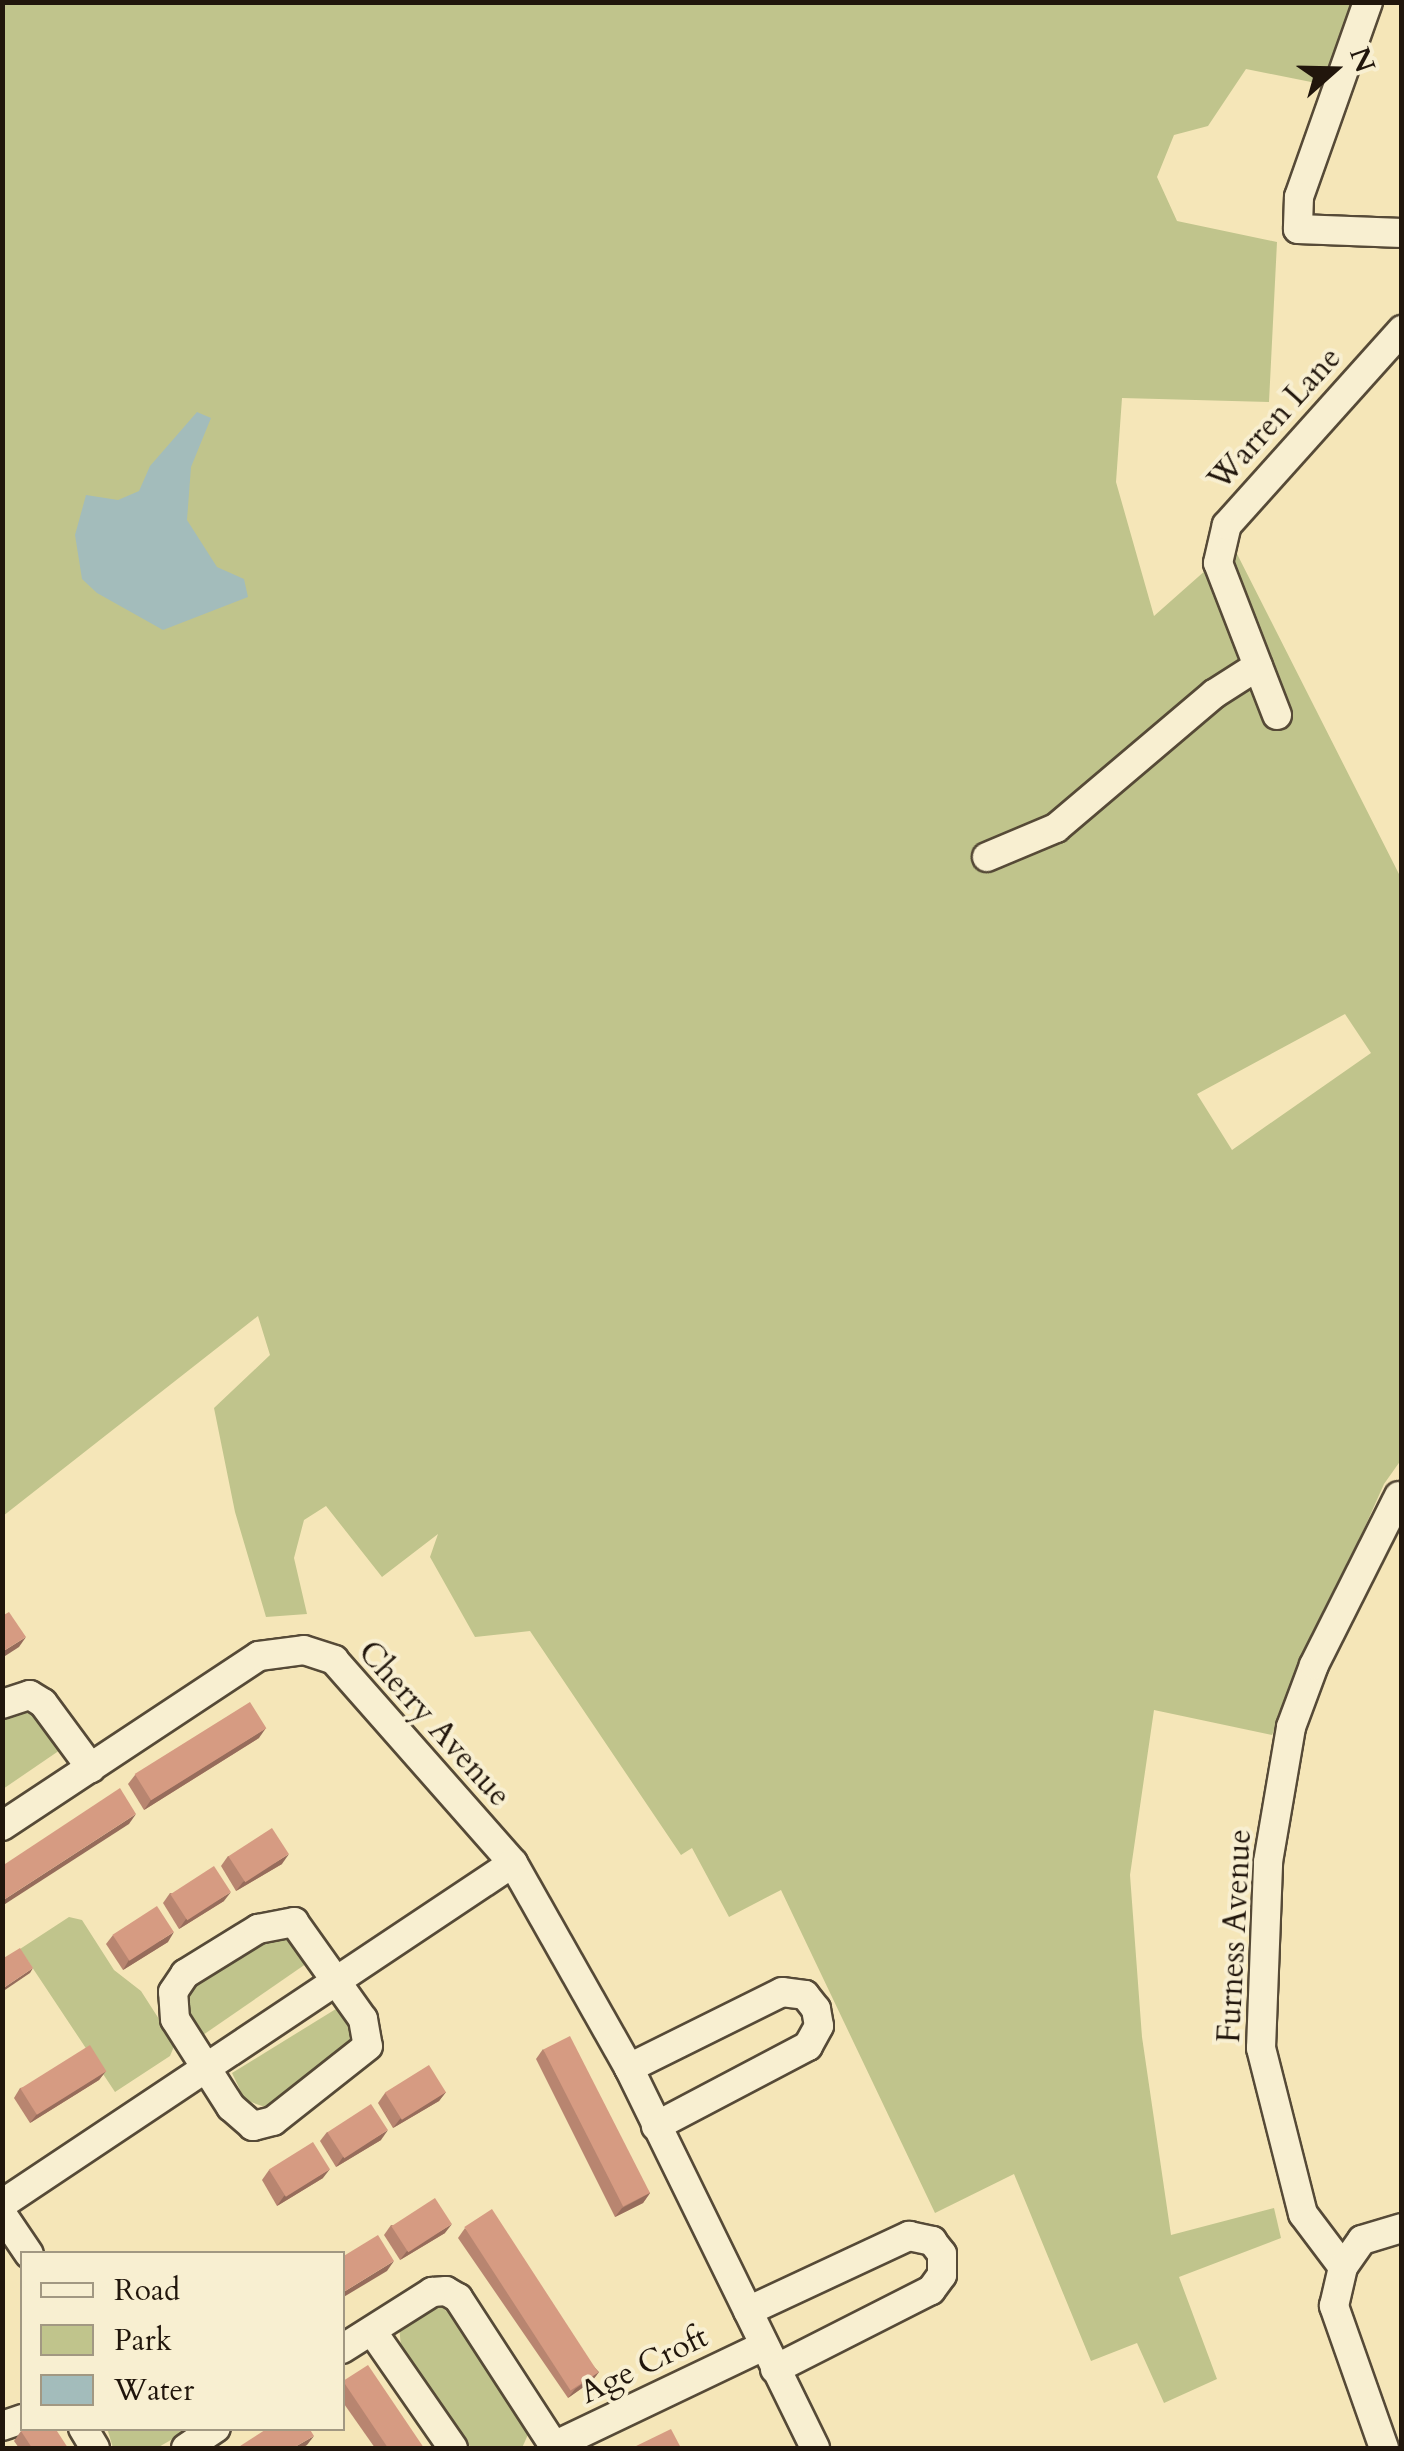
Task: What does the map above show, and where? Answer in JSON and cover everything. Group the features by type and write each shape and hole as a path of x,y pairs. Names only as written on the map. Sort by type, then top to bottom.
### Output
{"street":[{"path":"1368,2 1299,197 1298,229 1402,233"},
{"name":"Warren Lane","path":"1258,666 1218,563 1227,525 1402,330"},
{"path":"987,857 1056,828 1214,694 1258,666 1277,715"},
{"name":"Furness Avenue","path":"1343,2267 1303,2214 1262,2048 1268,1862 1291,1727 1302,1696 1398,1496"},
{"name":"Cherry Avenue","path":"2,1826 259,1656 304,1650 334,1660 512,1863 628,2068 816,2448"},
{"path":"2,1704 30,1695 43,1703 91,1768"},
{"path":"2,2204 512,1863"},
{"path":"294,1922 363,2019 368,2046 360,2057 273,2121 246,2123 205,2066 173,2011 173,1992 186,1974 258,1929 294,1922"},
{"path":"628,2068 782,1992 805,1996 816,2008 818,2026 808,2046 656,2126"},
{"path":"2,2214 27,2251"},
{"path":"1384,2448 1334,2306 1343,2267 1362,2240 1402,2228"},
{"path":"748,2311 909,2236 932,2241 942,2254 942,2276 931,2290 770,2358"},
{"name":"Age Croft","path":"345,2347 432,2292 446,2291 458,2298 552,2447 770,2358"},
{"path":"372,2331 453,2448"},
{"path":"186,2448 212,2431"}],"green space":[{"path":"3,3 1356,3 1336,87 1246,69 1208,126 1174,135 1157,177 1177,221 1277,242 1269,402 1122,398 1116,482 1154,616 1233,546 1401,878 1401,1460 1384,1484 1272,1735 1154,1710 1130,1875 1142,2037 1171,2235 1274,2208 1281,2238 1179,2277 1217,2379 1164,2403 1137,2343 1091,2361 1014,2174 935,2213 781,1890 729,1917 692,1848 681,1855 530,1631 475,1637 430,1557 438,1534 382,1577 326,1506 304,1520 294,1558 307,1614 266,1617 235,1512 214,1408 270,1355 258,1316 3,1516","holes":["1345,1014 1371,1053 1232,1150 1197,1094"]},
{"path":"32,1707 63,1748 3,1789 3,1719"},
{"path":"69,1917 82,1920 114,1970 141,1991 175,2044 170,2056 115,2092 20,1949"},
{"path":"284,1931 313,1959 203,2035 188,2021 182,1999 187,1986 264,1933"},
{"path":"344,2004 356,2031 347,2054 265,2107 245,2100 232,2073"},
{"path":"429,2306 443,2308 465,2327 530,2430 522,2448 471,2448 401,2347 399,2325"},
{"path":"108,2431 187,2431 157,2448 113,2448"}],"water":[{"path":"197,412 211,418 191,467 187,520 217,567 244,579 248,597 163,630 97,593 82,579 75,535 86,495 118,500 139,491 150,466"}],"building":[{"path":"9,1612 26,1637 2,1652 2,1616"},
{"path":"250,1702 266,1728 151,1800 135,1774"},
{"path":"120,1788 136,1814 2,1901 2,1866"},
{"path":"272,1828 289,1854 245,1882 228,1856"},
{"path":"214,1866 231,1892 187,1920 170,1894"},
{"path":"157,1906 174,1932 129,1961 113,1935"},
{"path":"20,1948 33,1968 2,1989 2,1959"},
{"path":"570,2036 650,2193 623,2206 543,2050"},
{"path":"90,2045 106,2071 37,2115 20,2088"},
{"path":"429,2065 446,2092 402,2120 385,2093"},
{"path":"371,2104 388,2130 344,2158 327,2132"},
{"path":"313,2142 330,2169 286,2197 269,2170"},
{"path":"435,2198 452,2224 408,2252 391,2226"},
{"path":"492,2209 598,2373 571,2391 464,2227"},
{"path":"378,2235 394,2261 345,2291 345,2255"},
{"path":"368,2365 424,2448 388,2448 345,2380"},
{"path":"671,2429 681,2448 632,2448"},
{"path":"21,2431 57,2431 68,2448 32,2448"},
{"path":"263,2431 311,2431 314,2436 293,2448 237,2448"}]}
